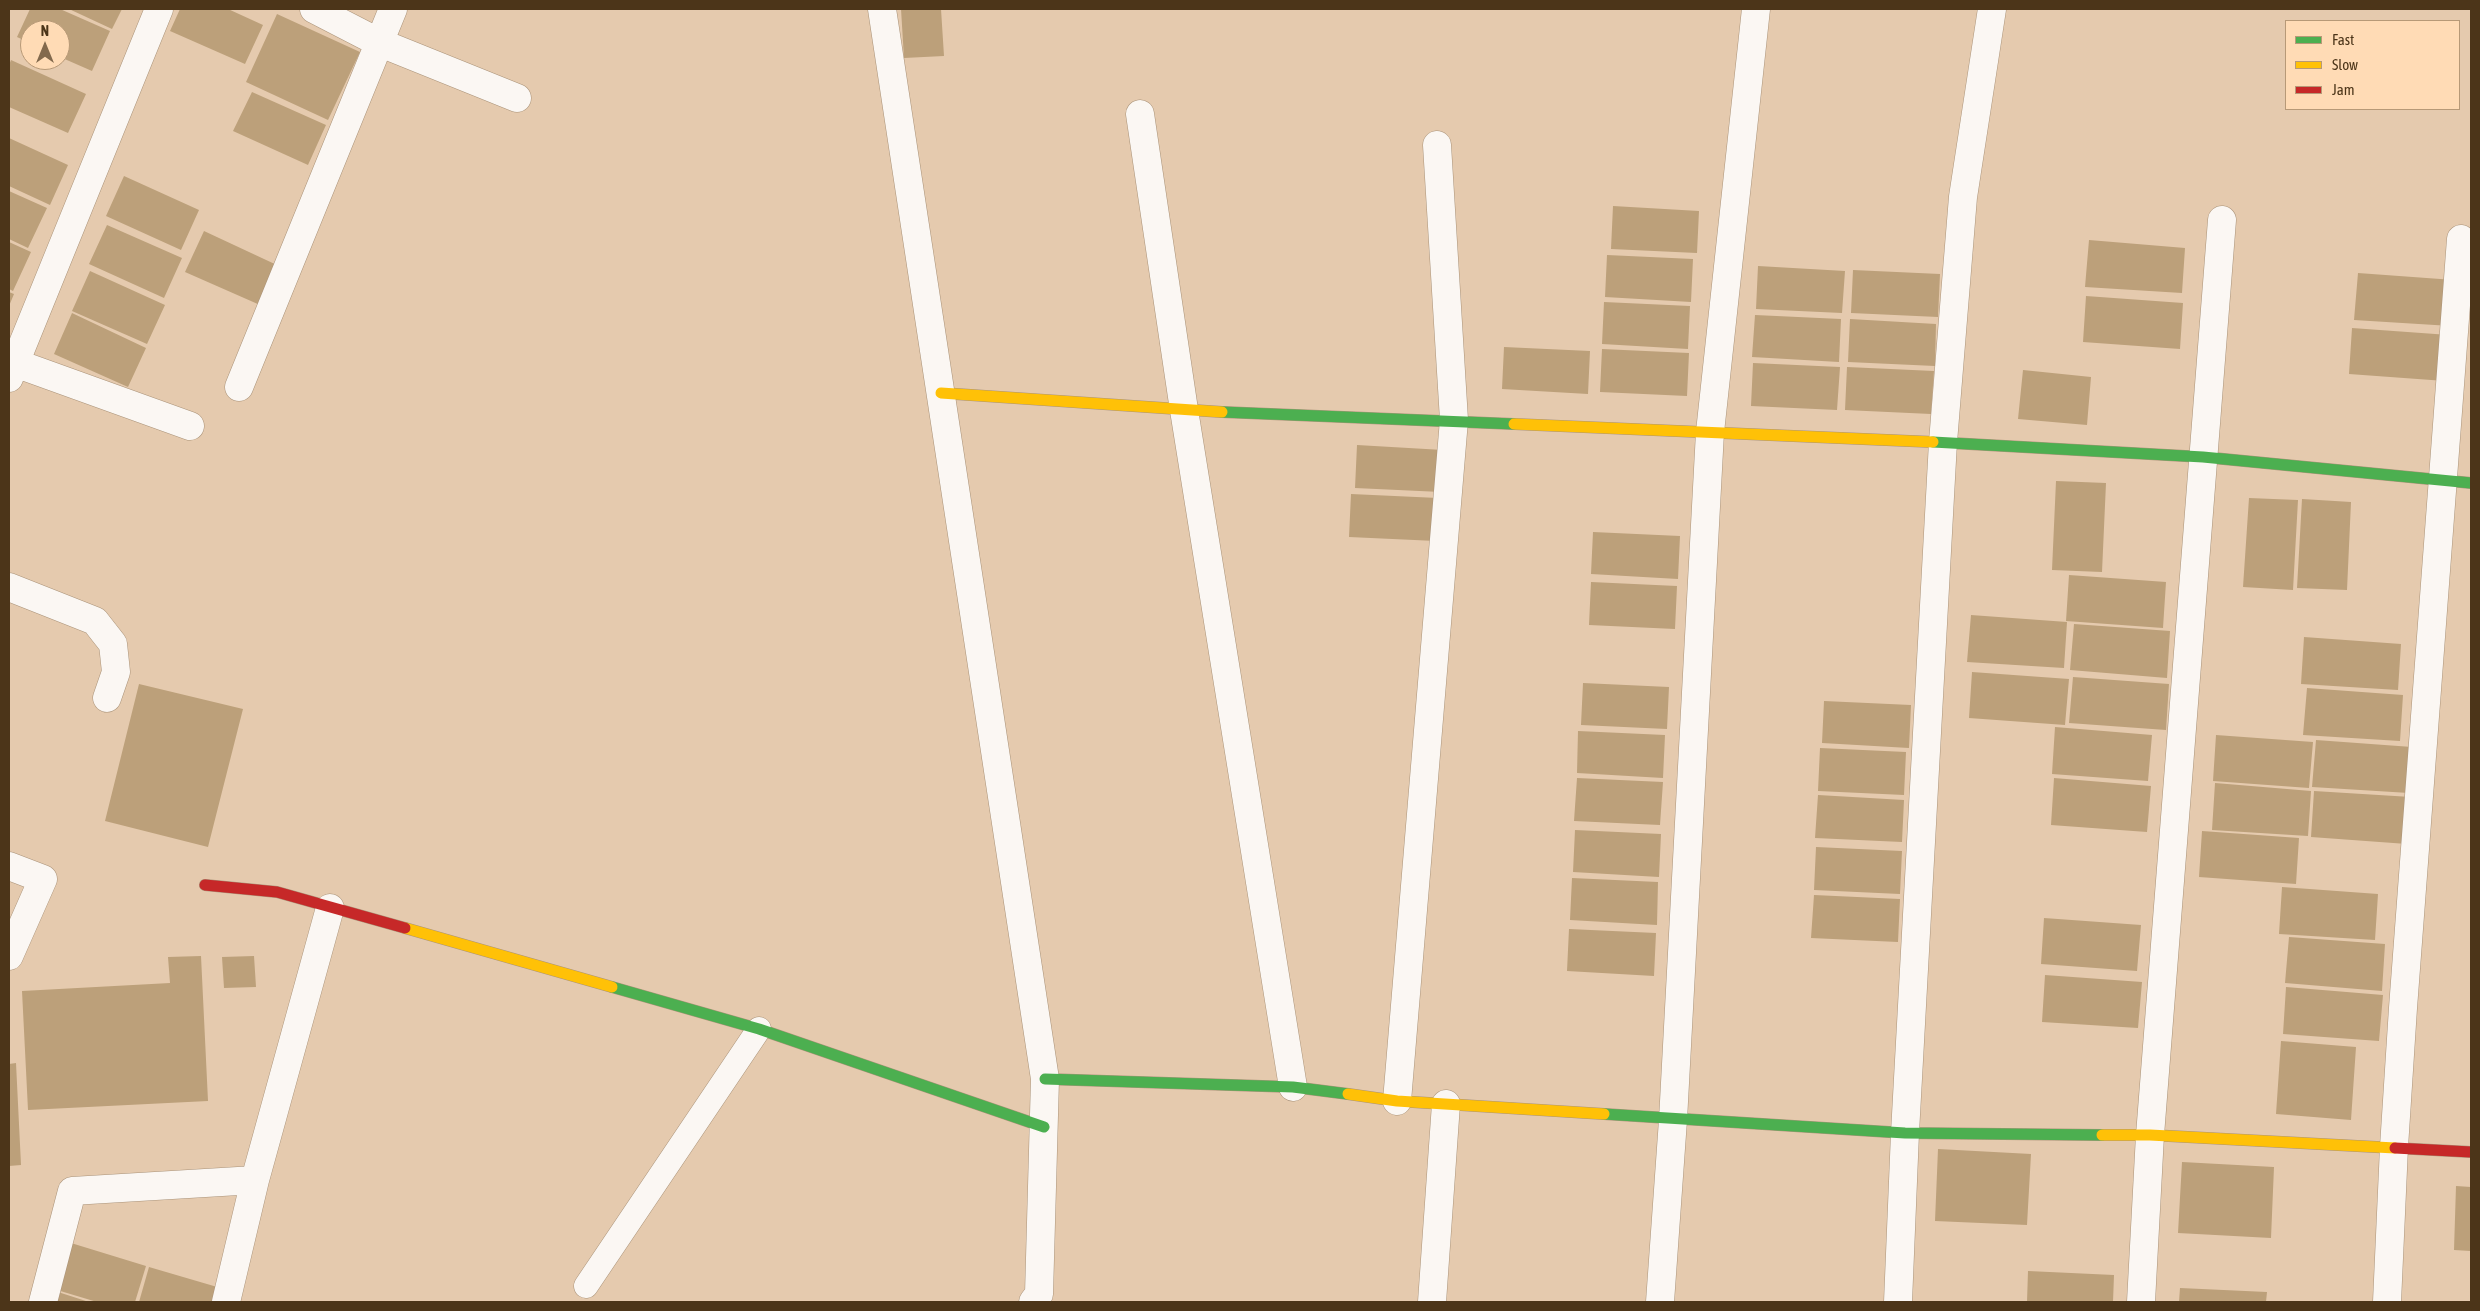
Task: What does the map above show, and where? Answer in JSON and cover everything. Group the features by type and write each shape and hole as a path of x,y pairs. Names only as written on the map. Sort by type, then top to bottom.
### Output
{"street":[{"path":"160,9 12,371 190,426"},
{"path":"314,9 378,42 517,98"},
{"path":"239,387 393,9"},
{"path":"882,9 1045,1079 1039,1294 1033,1302"},
{"path":"1660,1302 1673,1120 1710,432 1756,9"},
{"path":"1898,1302 1905,1133 1943,442 1963,196 1992,9"},
{"path":"1140,114 1184,410 1293,1087"},
{"path":"1397,1101 1454,420 1436,146"},
{"path":"2141,1302 2150,1135 2222,220"},
{"path":"2387,1302 2394,1147 2461,239"},
{"path":"940,393 1184,410 1943,442 2203,457 2471,483"},
{"path":"9,586 95,621 113,644 116,672 106,698"},
{"path":"9,866 43,879 9,956"},
{"path":"204,885 277,892 759,1029 1044,1126"},
{"path":"226,1302 255,1180 330,908"},
{"path":"1045,1079 1293,1087 1397,1101 1650,1116 1673,1120 1905,1133 2150,1135 2471,1152"},
{"path":"1432,1302 1446,1104"},
{"path":"43,1302 72,1191 255,1180"}],"lane":[{"path":"586,1286 759,1029"}],"building":[{"path":"30,9 60,9 110,31 92,71 70,61 70,20 25,20"},
{"path":"69,9 122,9 112,29"},
{"path":"180,9 228,9 263,25 245,64 170,31"},
{"path":"901,9 941,9 944,56 904,58"},
{"path":"277,14 360,52 328,120 246,82"},
{"path":"11,60 20,64 20,70 33,70 86,94 68,133 9,107 9,65"},
{"path":"252,92 326,125 308,165 233,131"},
{"path":"9,138 68,165 50,205 9,186"},
{"path":"124,176 199,210 181,250 106,216"},
{"path":"9,191 47,208 28,248 9,239"},
{"path":"1613,206 1699,211 1697,253 1611,249"},
{"path":"107,225 182,258 164,298 89,264"},
{"path":"204,231 279,266 260,305 185,272"},
{"path":"2089,240 2185,248 2182,293 2085,287"},
{"path":"9,242 31,252 13,291 9,289"},
{"path":"1607,255 1693,259 1691,302 1605,297"},
{"path":"1758,266 1845,271 1842,313 1756,309"},
{"path":"1853,270 1940,274 1938,317 1851,313"},
{"path":"90,271 165,305 147,344 72,311"},
{"path":"2358,273 2454,280 2451,326 2354,320"},
{"path":"9,292 14,294 9,306"},
{"path":"2086,296 2183,303 2180,349 2083,342"},
{"path":"1604,302 1690,306 1688,349 1602,344"},
{"path":"72,313 146,348 128,387 54,354"},
{"path":"1755,315 1841,319 1839,362 1752,357"},
{"path":"1850,319 1936,324 1935,366 1848,362"},
{"path":"2352,328 2449,335 2445,381 2349,374"},
{"path":"1504,347 1590,351 1588,394 1502,389"},
{"path":"1602,349 1689,353 1687,396 1600,392"},
{"path":"1753,363 1840,367 1837,410 1751,406"},
{"path":"1847,367 1934,371 1931,414 1845,410"},
{"path":"2023,370 2091,377 2087,425 2018,419"},
{"path":"1357,445 1443,450 1441,492 1355,488"},
{"path":"2056,481 2106,483 2102,572 2052,570"},
{"path":"1351,494 1438,498 1436,541 1349,537"},
{"path":"2249,498 2298,500 2293,590 2243,587"},
{"path":"2302,499 2351,502 2347,590 2297,588"},
{"path":"1593,532 1680,536 1678,579 1591,574"},
{"path":"2069,575 2166,582 2163,628 2066,621"},
{"path":"1591,582 1677,586 1675,629 1589,625"},
{"path":"1971,615 2067,622 2064,668 1967,662"},
{"path":"2074,624 2170,631 2167,678 2070,670"},
{"path":"2304,637 2401,644 2398,690 2301,684"},
{"path":"1972,672 2069,679 2065,725 1969,718"},
{"path":"2073,677 2169,684 2166,730 2069,723"},
{"path":"1583,683 1669,687 1667,729 1581,725"},
{"path":"139,684 243,709 208,847 105,821"},
{"path":"2307,688 2403,695 2400,741 2303,735"},
{"path":"1824,701 1911,705 1909,748 1822,743"},
{"path":"2055,727 2152,735 2148,781 2052,774"},
{"path":"1578,731 1665,735 1663,778 1577,773"},
{"path":"2216,735 2313,742 2309,788 2213,781"},
{"path":"2316,740 2412,747 2409,793 2312,787"},
{"path":"1820,748 1906,752 1904,795 1818,791"},
{"path":"1577,778 1663,782 1660,825 1574,821"},
{"path":"2054,778 2151,786 2147,832 2051,825"},
{"path":"2215,783 2311,791 2308,836 2212,830"},
{"path":"2314,791 2411,797 2407,844 2311,837"},
{"path":"1818,795 1904,800 1902,842 1815,838"},
{"path":"1575,830 1661,834 1659,877 1573,872"},
{"path":"2202,831 2299,838 2296,884 2199,877"},
{"path":"1816,847 1902,851 1900,894 1814,890"},
{"path":"1572,878 1658,882 1657,925 1570,920"},
{"path":"2282,887 2378,894 2375,940 2279,934"},
{"path":"1814,895 1900,899 1898,942 1811,938"},
{"path":"2044,918 2141,925 2137,971 2041,964"},
{"path":"1569,929 1656,933 1654,976 1567,971"},
{"path":"2289,937 2385,944 2382,991 2285,983"},
{"path":"201,956 208,1101 28,1110 22,991 170,983 168,957"},
{"path":"254,956 256,987 224,988 222,957"},
{"path":"2045,975 2142,982 2138,1028 2042,1022"},
{"path":"2286,987 2383,995 2379,1041 2283,1034"},
{"path":"2281,1041 2356,1047 2351,1120 2276,1114"},
{"path":"16,1063 21,1165 9,1166 9,1064"},
{"path":"1938,1149 2031,1154 2027,1225 1935,1221"},
{"path":"2182,1162 2274,1167 2271,1238 2178,1233"},
{"path":"2456,1186 2471,1187 2471,1251 2454,1250"},
{"path":"71,1243 146,1266 135,1302 97,1302 57,1290"},
{"path":"149,1267 224,1289 220,1302 139,1302"},
{"path":"2028,1271 2114,1275 2113,1302 2027,1302"},
{"path":"2180,1288 2267,1292 2266,1302 2179,1302"},
{"path":"58,1292 89,1302 55,1302"}],"traffic: fast":[{"path":"1222,412 1514,424"},
{"path":"1933,442 2203,457 2471,483"},
{"path":"612,987 759,1029 1044,1127"},
{"path":"1045,1079 1293,1087 1348,1094"},
{"path":"1604,1114 1905,1133 2102,1135"}],"traffic: slow":[{"path":"941,393 1222,412"},
{"path":"1514,424 1933,442"},
{"path":"405,928 612,987"},
{"path":"1348,1094 1397,1101 1604,1114"},
{"path":"2102,1135 2150,1135 2395,1148"}],"traffic: jam":[{"path":"205,885 277,892 405,928"},
{"path":"2395,1148 2471,1152"}]}
